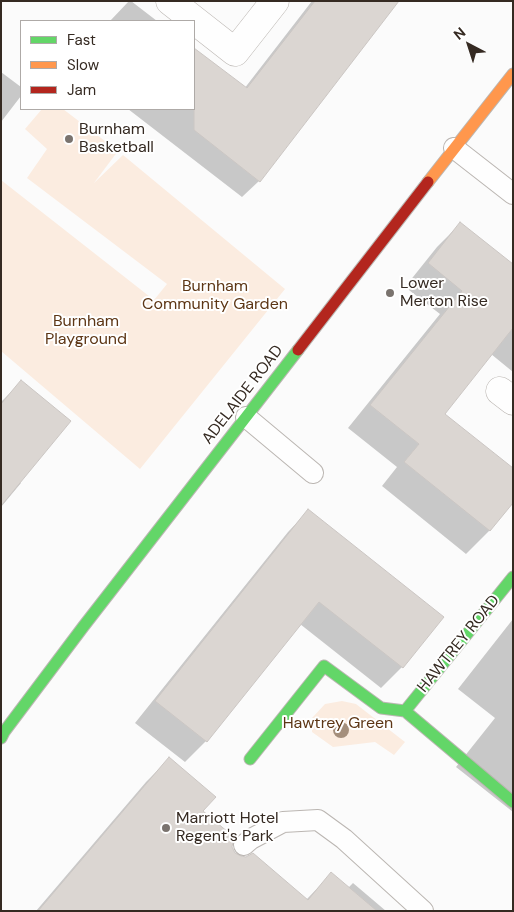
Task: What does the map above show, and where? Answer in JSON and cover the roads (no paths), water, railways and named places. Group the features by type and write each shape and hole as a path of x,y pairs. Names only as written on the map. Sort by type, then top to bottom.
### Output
{"main road":[{"name":"ADELAIDE ROAD","path":"1,738 89,619 513,74"},
{"name":"HAWTREY ROAD","path":"405,711 513,577"},
{"path":"250,759 324,666 381,708 405,711 513,802"}],"street":[{"path":"170,1 194,20"},
{"path":"195,21 235,52 275,1"}],"lane":[{"path":"454,148 513,194"},
{"path":"246,417 313,473"},
{"path":"244,845 251,839 283,822 318,820 344,839 423,911"}],"place":[{"name":"Burnham Basketball","path":"69,139"},
{"name":"Lower Merton Rise","path":"390,293"},
{"name":"Marriott Hotel Regent's Park","path":"166,828"}],"park label":[{"name":"Burnham Community Garden","path":"215,296"},
{"name":"Burnham Playground","path":"86,331"},
{"name":"Hawtrey Green","path":"338,724"}]}
